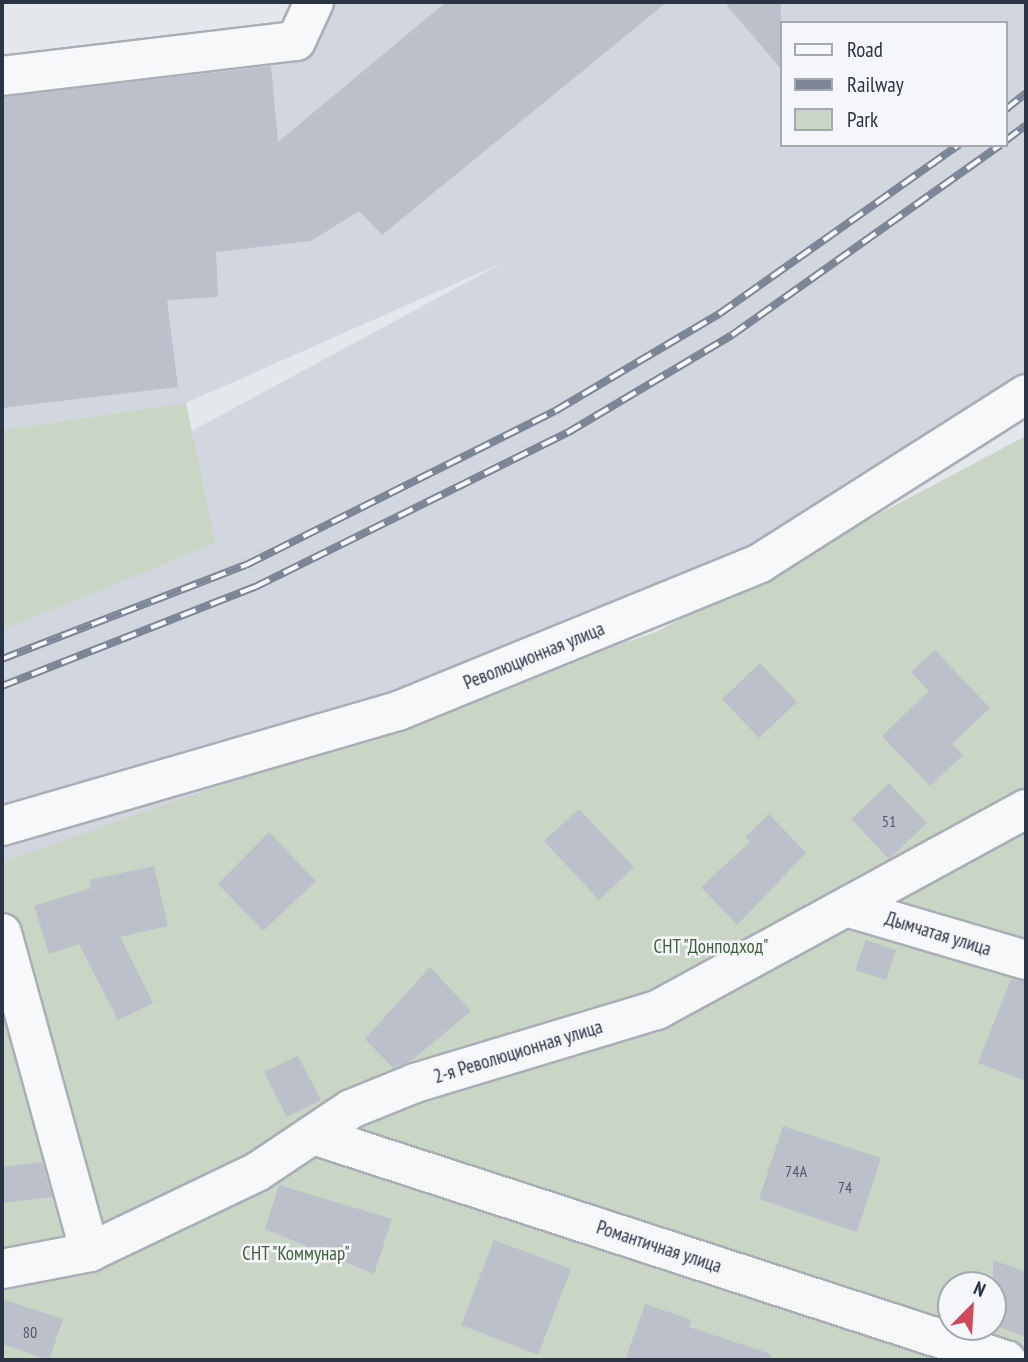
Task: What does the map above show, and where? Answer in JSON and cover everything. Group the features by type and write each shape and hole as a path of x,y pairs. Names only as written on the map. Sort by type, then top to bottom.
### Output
{"street":[{"path":"2,76 296,41 314,2"},
{"name":"Революционная улица","path":"2,826 398,711 760,563 1026,394"},
{"name":"2-я Революционная улица","path":"2,1269 90,1252 257,1172 351,1109 415,1083 657,1010 849,908 1026,809"},
{"name":"Дымчатая улица","path":"849,908 1026,960"},
{"path":"2,933 90,1252"},
{"name":"Романтичная улица","path":"313,1135 1006,1360"}],"shaded area":[{"path":"308,2 1026,2 1026,403 397,780 2,883 2,518 140,459 504,262 186,403 2,430 2,64 298,28"}],"green space":[{"path":"186,403 215,543 2,630 2,430"},
{"name":"СНТ \"Донподход\"","path":"1026,436 1026,1360 2,1360 2,862 656,632"}],"building":[{"path":"446,2 667,2 382,235 359,211 311,241 216,252 218,297 167,300 178,387 2,408 2,97 271,66 278,142"},
{"path":"724,2 781,2 780,68"},
{"path":"935,650 990,708 952,744 963,755 930,786 882,736 929,691 911,672"},
{"path":"760,663 797,702 759,738 722,699"},
{"path":"889,783 927,823 889,859 851,819"},
{"path":"579,809 634,867 599,900 544,841"},
{"path":"769,814 806,853 737,925 701,887 750,842 745,837"},
{"path":"269,832 316,881 263,931 218,884"},
{"path":"154,866 168,926 120,937 153,1003 118,1020 79,944 49,954 34,906 91,888 89,880"},
{"path":"866,940 896,950 886,980 855,970"},
{"path":"430,967 471,1011 411,1061 393,1068 365,1039"},
{"path":"1011,979 1026,981 1026,1081 978,1063"},
{"path":"298,1056 321,1100 287,1117 264,1072"},
{"path":"783,1126 881,1158 857,1232 759,1199"},
{"path":"42,1162 52,1197 2,1203 2,1167"},
{"path":"279,1185 392,1219 374,1274 265,1229"},
{"path":"494,1240 571,1269 538,1355 461,1325"},
{"path":"993,1260 1026,1272 1026,1337 1007,1330 1007,1271 993,1271"},
{"path":"2,1299 63,1319 49,1360 2,1344"},
{"path":"645,1304 692,1320 689,1327 771,1354 770,1360 625,1360"}],"railway":[{"path":"1007,108 1026,93"},
{"path":"1007,139 1026,125"},
{"path":"2,659 246,565 555,411 719,314 956,147"},
{"path":"2,686 255,587 567,433 732,335 997,147"}],"park label":[{"name":"СНТ \"Коммунар\"","path":"296,1254"}]}
